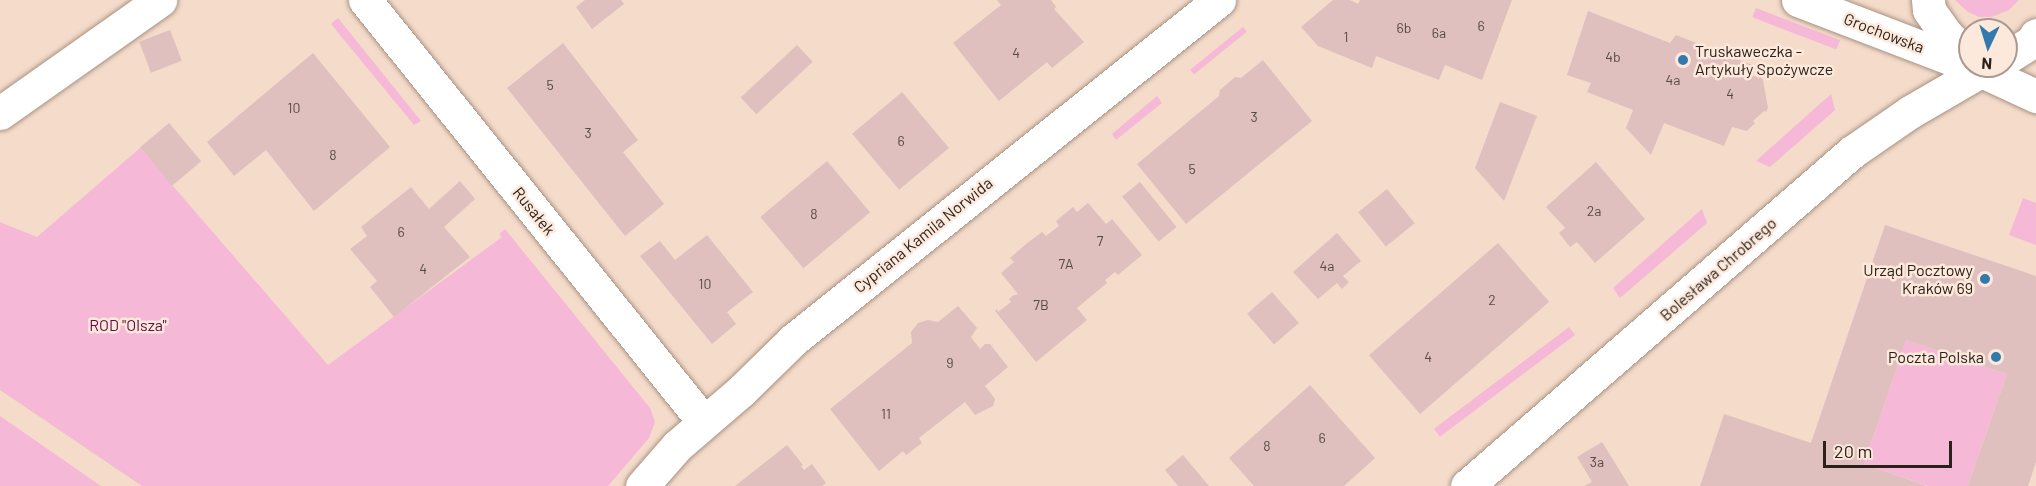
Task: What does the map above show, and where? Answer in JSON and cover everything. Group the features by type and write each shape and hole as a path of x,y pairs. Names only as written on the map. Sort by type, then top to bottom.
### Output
{"street":[{"path":"0,113 160,0"},
{"name":"Rusałek","path":"365,0 704,421"},
{"name":"Cypriana Kamila Norwida","path":"642,486 677,446 741,391 793,340 1219,0"},
{"name":"Grochowska","path":"1798,0 1958,56"},
{"path":"1928,0 1929,10 1946,34 1958,44"},
{"name":"Bolesława Chrobrego","path":"2018,48 2032,42 2036,35"},
{"name":"Bolesława Chrobrego","path":"1467,486 1852,152 1960,78"},
{"name":"Grochowska","path":"2005,78 2036,96"}],"green space":[{"path":"1955,0 2019,0 2009,10 1992,17 1979,17 1968,12"},
{"path":"1756,8 1840,40 1836,50 1752,17"},
{"path":"338,18 421,121 414,125 331,24"},
{"path":"1243,27 1247,32 1194,74 1190,70"},
{"path":"1831,94 1835,110 1770,167 1756,161"},
{"path":"1157,96 1162,103 1116,140 1112,134"},
{"name":"ROD \"Olsza\"","path":"140,148 328,365 502,237 499,234 505,229 650,408 655,422 649,438 608,486 142,486 0,390 0,222 37,237"},
{"path":"2023,198 2036,203 2036,245 2009,235"},
{"path":"1702,209 1707,223 1620,298 1613,288"},
{"path":"1569,327 1575,335 1440,437 1434,429"},
{"path":"1906,340 2007,374 1968,486 1928,486 1864,464"},
{"path":"0,416 62,459 101,486 0,486"}],"building":[{"path":"585,0 621,0 624,4 592,29 576,7"},
{"path":"997,0 1051,0 1056,7 1054,9 1084,42 1052,68 1047,62 999,101 953,43 1001,5"},
{"path":"1333,0 1350,0 1358,4 1360,0 1512,0 1482,80 1445,65 1439,80 1376,56 1372,68 1318,46 1301,27"},
{"path":"1588,11 1670,43 1676,35 1755,66 1752,75 1759,78 1760,75 1763,80 1768,108 1766,112 1764,111 1753,121 1755,123 1747,131 1732,127 1724,146 1664,123 1651,155 1626,128 1633,110 1587,92 1591,83 1567,75"},
{"path":"170,30 182,61 151,73 139,42"},
{"path":"563,43 638,140 623,152 664,204 625,236 507,88"},
{"path":"797,45 813,62 756,114 741,98"},
{"path":"313,53 390,147 314,211 266,150 234,176 207,142"},
{"path":"1263,60 1312,121 1186,224 1137,164 1219,96 1220,90 1235,77 1241,78"},
{"path":"902,92 949,148 899,190 852,134"},
{"path":"1500,102 1537,116 1504,201 1475,168"},
{"path":"169,123 201,161 172,186 140,147"},
{"path":"827,161 870,212 803,268 760,217"},
{"path":"1596,162 1645,219 1595,263 1577,242 1570,247 1559,233 1565,228 1546,207"},
{"path":"460,181 475,199 444,227 470,257 394,317 370,287 377,281 350,249 367,236 361,227 411,187 429,209"},
{"path":"1140,182 1177,227 1159,242 1122,196"},
{"path":"1387,189 1415,223 1386,246 1358,212"},
{"path":"1088,203 1106,224 1112,219 1142,255 1118,275 1115,272 1105,280 1107,283 1077,308 1087,320 1036,362 995,311 997,309 998,312 1011,302 1009,299 1012,296 1018,294 1001,273 1014,262 1010,258 1026,244 1042,232 1046,236 1059,226 1056,221 1073,207 1077,212"},
{"name":"Poczta Polska","path":"1885,225 2036,276 2036,462 2028,486 1968,486 2007,374 1906,340 1864,464 1927,486 1700,486 1724,414 1811,443"},
{"path":"1337,233 1361,261 1343,276 1349,282 1342,289 1337,283 1318,299 1293,272"},
{"path":"707,235 753,292 727,312 736,324 712,344 640,256 660,241 675,260"},
{"path":"1498,243 1549,302 1420,414 1369,355"},
{"path":"1272,292 1299,323 1274,345 1247,314"},
{"path":"958,306 977,328 971,337 980,349 985,344 990,344 1008,367 985,386 995,399 993,406 975,415 965,402 919,438 922,443 906,455 903,451 879,471 830,409 912,343 911,332 918,323 928,320 938,322"},
{"path":"1310,385 1375,458 1344,486 1254,486 1229,458"},
{"path":"1602,442 1629,486 1584,486 1592,482 1577,457"},
{"path":"787,445 803,465 801,466 804,470 812,464 826,483 822,486 735,486"},
{"path":"1183,455 1209,486 1178,486 1165,470"}],"place":[{"name":"Truskaweczka - Artykuły Spożywcze","path":"1683,60"},
{"name":"Urząd Pocztowy Kraków 69","path":"1985,279"},
{"name":"Poczta Polska","path":"1996,357"}]}
